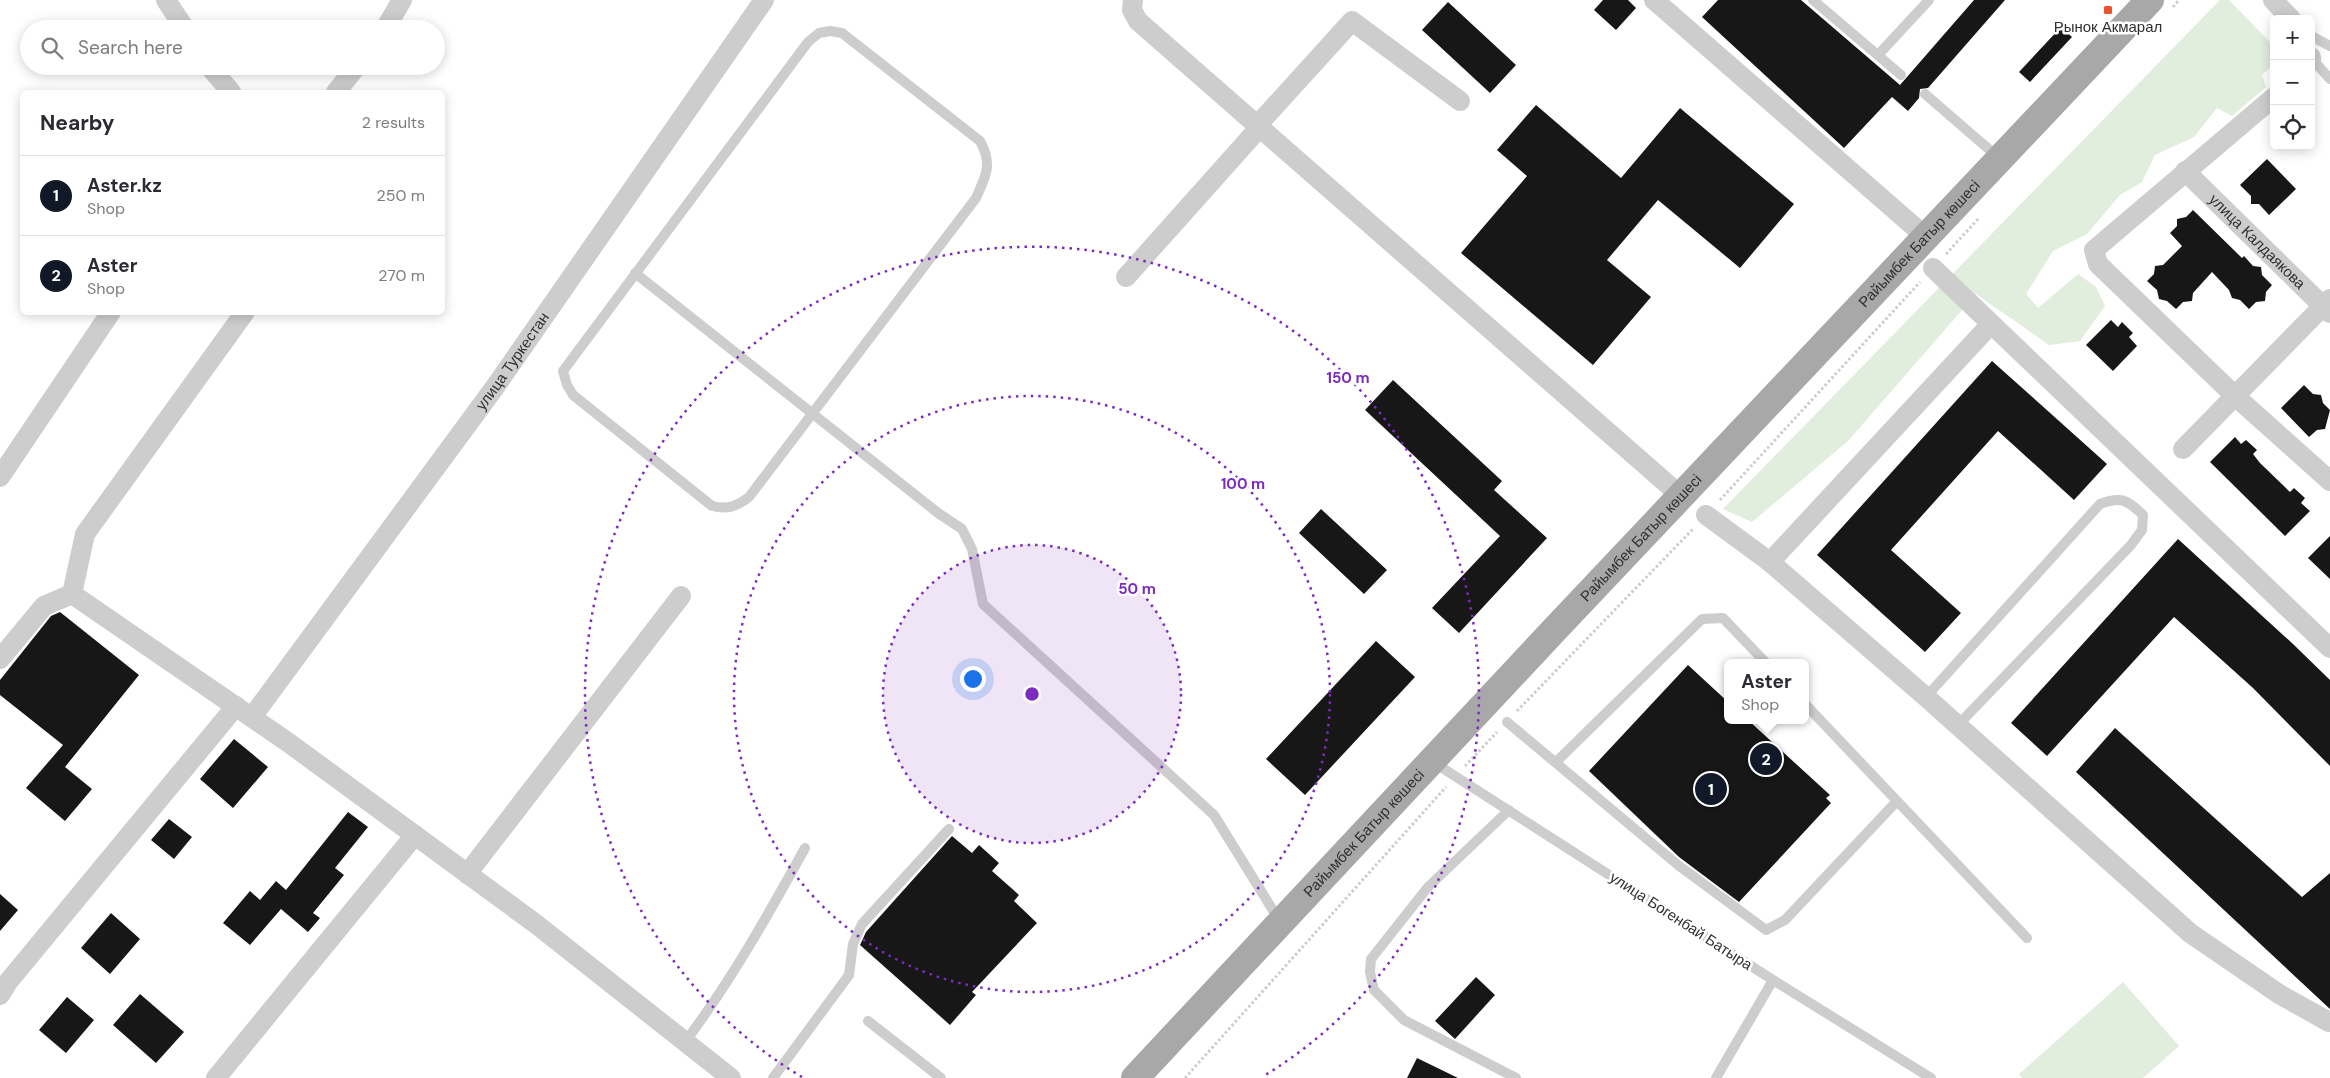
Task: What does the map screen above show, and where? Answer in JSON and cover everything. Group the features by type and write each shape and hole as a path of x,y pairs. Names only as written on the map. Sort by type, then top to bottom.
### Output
{"main road":[{"name":"Райымбек Батыр көшесі","path":"1135,1078 1280,921 2000,158 2161,4"}],"street":[{"path":"166,0 178,20"},
{"path":"390,20 402,0"},
{"name":"улица Туркестан","path":"0,995 8,982 244,711 495,388 764,0"},
{"path":"1134,0 1132,10 1138,21 1681,496"},
{"path":"1654,0 1926,237"},
{"path":"2273,0 2287,15"},
{"path":"1126,277 1259,128 1263,119 1352,21 1460,101"},
{"path":"217,75 229,90"},
{"path":"338,90 350,75"},
{"path":"2270,100 2094,250 2098,264 2235,396 2330,482"},
{"name":"улица Калдаякова","path":"2185,171 2328,306"},
{"path":"1933,268 2330,648"},
{"path":"2182,449 2328,306"},
{"path":"0,477 109,315"},
{"path":"72,594 85,534 243,315"},
{"path":"1770,562 1991,324"},
{"path":"1706,515 1770,562 1958,725 2190,933 2279,994 2330,1021"},
{"path":"72,594 244,711 536,924 731,1078"},
{"path":"0,659 44,606 72,594"},
{"path":"467,874 681,596"},
{"path":"216,1078 414,835"}],"lane":[{"path":"1813,0 1901,75"},
{"path":"1878,55 1929,0"},
{"path":"830,31 842,33 980,141 987,153 988,168 976,198 811,413 750,497 738,505 724,509 712,506 573,394 566,386 563,371 808,42 819,33 830,31"},
{"path":"2315,38 2330,45"},
{"path":"2314,60 2330,79"},
{"path":"1924,94 2000,158"},
{"path":"635,273 938,513 962,529 972,549 983,604 1214,815 1280,921"},
{"path":"1926,697 2100,504 2114,499 2129,502 2143,515 2142,530 2131,545 1958,725"},
{"path":"1556,762 1702,619 1724,618 1762,659"},
{"path":"1809,708 2027,938"},
{"path":"1507,722 1678,865 1766,930 1785,920 1897,801"},
{"name":"улица Богенбай Батыра","path":"1432,761 1926,1076"},
{"path":"1509,810 1428,886 1371,959 1370,972 1374,990 1404,1020 1516,1078"},
{"path":"773,1078 849,975 853,944 862,924 949,829"},
{"path":"685,1042 759,931 805,848"},
{"path":"1716,1078 1773,980"},
{"path":"868,1022 941,1078"}],"path":[{"path":"2161,4 2179,0"},
{"path":"1184,1078 1455,777 1706,515 1980,218"}],"green space":[{"path":"2220,0 2229,0 2269,41 2270,68 2262,75 2266,87 2232,116 2217,108 2194,137 2155,155 2142,182 2120,195 2087,234 2053,251 2026,294 2038,308 2078,274 2096,287 2105,306 2080,341 2049,345 1976,294 1848,441 1752,522 1723,509"},
{"path":"2123,982 2179,1046 2143,1078 2022,1078 2019,1074"}],"building":[{"path":"1603,0 1628,0 1636,8 1616,30 1594,10"},
{"path":"1718,0 1801,0 1900,85 1974,0 2005,0 1928,88 1920,89 1919,98 1908,111 1892,97 1844,148 1702,17"},
{"path":"1448,2 1516,65 1490,93 1422,30"},
{"path":"2061,27 2072,37 2030,82 2019,72"},
{"path":"1536,105 1621,178 1680,108 1794,204 1740,268 1658,200 1607,260 1651,297 1593,365 1461,253 1527,176 1497,150"},
{"path":"2267,159 2296,189 2269,215 2259,204 2251,204 2251,196 2240,185"},
{"path":"2193,210 2242,258 2244,256 2253,266 2261,267 2262,275 2272,285 2266,292 2265,301 2256,302 2249,309 2240,300 2232,298 2229,290 2212,272 2193,293 2192,301 2183,302 2176,309 2167,301 2159,299 2157,290 2147,281 2154,274 2155,266 2163,265 2182,246 2170,233 2177,226 2177,219 2186,217"},
{"path":"2111,320 2118,327 2122,322 2133,333 2129,337 2137,346 2113,371 2086,345"},
{"path":"1992,361 2107,464 2074,500 1998,431 1891,550 1961,613 1925,652 1817,555"},
{"path":"1393,380 1502,481 1494,490 1547,538 1459,633 1432,608 1500,536 1365,410"},
{"path":"2304,385 2313,394 2321,395 2323,403 2330,410 2325,429 2317,430 2309,437 2281,408"},
{"path":"2235,437 2241,444 2246,440 2257,450 2253,454 2260,463 2290,492 2294,488 2305,498 2301,503 2310,511 2285,536 2210,462"},
{"path":"1321,509 1387,570 1364,594 1299,533"},
{"path":"2330,536 2330,579 2308,558"},
{"path":"2178,539 2330,680 2330,766 2253,688 2174,617 2047,756 2011,723"},
{"path":"60,612 139,675 65,767 92,789 65,821 26,788 63,745 0,695 0,680 51,616"},
{"path":"1376,641 1415,677 1305,795 1266,759"},
{"path":"1688,665 1724,698 1724,724 1752,724 1830,795 1826,798 1831,803 1739,902 1679,857 1589,771"},
{"path":"2115,728 2302,897 2330,873 2330,1009 2076,772"},
{"path":"234,739 268,767 233,808 200,779"},
{"path":"348,812 368,827 335,868 344,875 313,913 320,918 308,932 281,909 250,945 223,923 250,891 260,900 276,881 286,890"},
{"path":"169,819 192,837 174,859 151,840"},
{"path":"952,836 972,853 979,845 999,863 992,871 1019,895 1014,901 1037,923 972,992 976,995 950,1025 860,945 866,932"},
{"path":"0,894 18,910 0,931"},
{"path":"111,913 140,939 110,974 81,948"},
{"path":"1476,977 1495,995 1455,1039 1435,1021"},
{"path":"140,994 184,1032 156,1063 113,1025"},
{"path":"67,997 94,1020 66,1053 39,1030"},
{"path":"1417,1058 1458,1078 1407,1078"}],"place":[{"name":"Рынок Акмарал","path":"2108,10"},
{"name":"Aster","path":"1766,759"},
{"name":"Aster.kz","path":"1711,789"}]}
